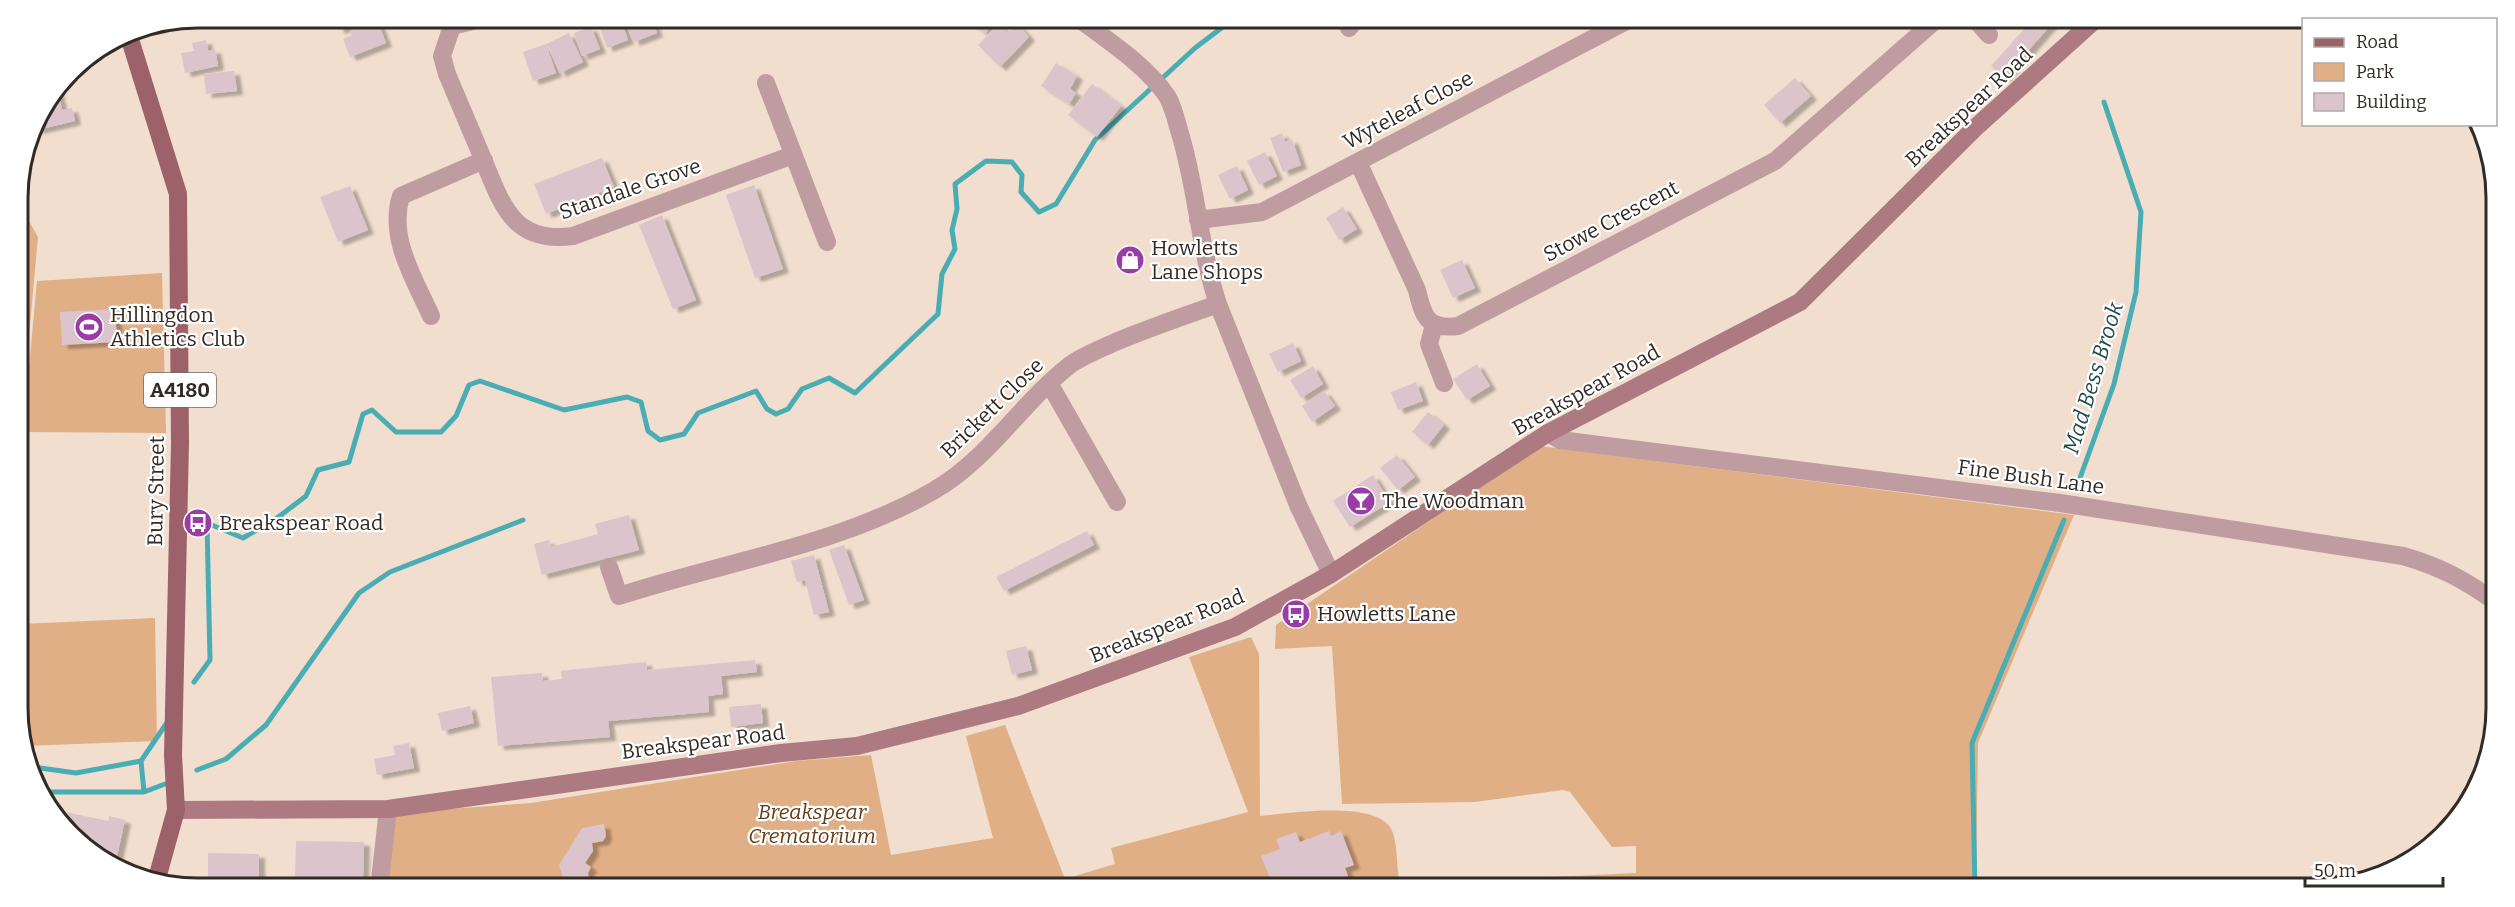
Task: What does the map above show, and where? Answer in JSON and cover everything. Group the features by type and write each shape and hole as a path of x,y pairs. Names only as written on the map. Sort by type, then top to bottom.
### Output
{"main road":[{"name":"Bury Street","path":"131,42 178,194 180,443 173,755 176,810 158,874"}],"street":[{"name":"Wyteleaf Close","path":"1198,220 1262,212 1612,28"},
{"name":"Stowe Crescent","path":"1434,325 1443,328 1458,326 1775,161 1926,28"},
{"path":"1983,28 1989,35"},
{"name":"Breakspear Road","path":"176,810 388,809 781,753 857,746 1018,706 1149,661 1235,627 1331,574 1548,433 1800,302 1975,128 2086,28"},
{"name":"Standale Grove","path":"445,29 442,56 444,65 498,198 507,214 534,233 555,239 573,236 793,155"},
{"path":"1090,29 1147,75 1164,93 1172,106 1185,149 1210,279 1218,304 1298,506 1331,574"},
{"path":"766,83 827,242"},
{"path":"431,316 401,249 396,229 396,210 401,196 484,160"},
{"path":"1358,162 1417,290 1422,313 1434,325 1429,344 1444,383"},
{"name":"Brickett Close","path":"609,567 618,596 818,539 896,511 936,490 969,466 1049,383 1072,363 1141,331 1218,304"},
{"path":"1049,383 1117,502"},
{"name":"Fine Bush Lane","path":"1548,433 1560,440 2060,503 2403,556 2437,566 2486,595"},
{"path":"381,878 388,809"}],"green space":[{"path":"29,221 38,237 29,339"},
{"name":"Hillingdon Athletics Club","path":"162,273 166,433 29,432 29,371 37,281"},
{"path":"1540,446 2074,515 1978,743 1976,878 1529,878 1636,873 1636,846 1612,847 1570,792 1563,790 1475,802 1342,804 1332,646 1275,649 1276,625"},
{"path":"155,618 157,741 33,746 28,708 28,624"},
{"path":"1251,637 1259,654 1260,816 1311,811 1372,815 1385,822 1393,833 1399,878 1068,878 1115,864 1111,848 1248,812 1189,657"},
{"name":"Breakspear Crematorium","path":"1005,725 1065,878 387,878 394,813 531,803 796,761 871,755 891,855 993,838 966,736"}],"building":[{"path":"2025,28 2048,28 2004,78 1991,66"},
{"path":"380,29 386,43 350,57 343,39 352,35 350,31"},
{"path":"592,29 600,49 582,56 574,33"},
{"path":"600,29 624,29 628,40 607,48"},
{"path":"628,29 655,29 657,33 634,42"},
{"path":"978,29 989,29 985,34"},
{"path":"994,29 1003,29 1008,33 1012,29 1021,29 1029,37 1000,67 978,45"},
{"path":"569,33 583,62 560,73 546,44"},
{"path":"206,40 208,51 215,49 218,66 185,73 181,53 194,51 192,43"},
{"path":"546,44 556,73 533,81 523,52"},
{"path":"1056,63 1077,76 1070,89 1076,93 1069,104 1041,86"},
{"path":"234,71 237,91 206,94 204,74"},
{"path":"1795,78 1811,96 1780,123 1764,105"},
{"path":"1092,84 1121,106 1097,137 1068,115"},
{"path":"60,100 62,110 72,108 75,121 43,129"},
{"path":"1282,133 1285,142 1292,139 1301,165 1283,172 1270,138"},
{"path":"1265,152 1277,176 1259,185 1247,161"},
{"path":"602,158 614,187 546,214 534,184"},
{"path":"1237,166 1248,190 1230,199 1218,175"},
{"path":"754,185 783,269 755,278 726,195"},
{"path":"350,186 368,230 338,242 320,197"},
{"path":"1343,207 1357,229 1339,240 1326,218"},
{"path":"662,215 696,300 673,309 639,225"},
{"path":"1462,260 1475,288 1453,298 1440,270"},
{"name":"Hillingdon Athletics Club","path":"115,309 117,342 62,345 60,312"},
{"path":"1293,343 1301,361 1278,372 1269,354"},
{"path":"1477,364 1490,386 1467,400 1453,379"},
{"path":"1313,366 1323,384 1301,398 1290,380"},
{"path":"1416,382 1423,401 1398,410 1391,392"},
{"path":"1324,391 1335,406 1312,422 1302,406"},
{"path":"1428,412 1444,425 1428,445 1412,432"},
{"path":"1397,455 1415,477 1398,490 1380,468"},
{"name":"The Woodman","path":"1373,475 1390,502 1350,527 1333,501"},
{"path":"629,515 639,550 542,575 534,544 549,540 551,547 598,534 595,524"},
{"path":"1087,531 1094,545 1004,591 996,577"},
{"path":"844,545 864,600 849,605 829,550"},
{"path":"814,555 829,612 814,615 805,580 797,582 791,561"},
{"path":"1026,646 1032,670 1012,675 1006,651"},
{"path":"755,660 757,672 721,676 723,694 708,696 709,712 608,721 610,737 498,746 491,677 542,673 543,681 562,679 561,671 646,662 647,670"},
{"path":"761,704 763,723 731,727 729,707"},
{"path":"470,706 474,723 442,731 438,713"},
{"path":"409,743 414,768 377,775 374,759 395,755 393,746"},
{"path":"64,812 108,821 109,816 125,820 117,857 86,836"},
{"path":"604,824 606,836 603,841 592,843 593,851 585,863 591,867 589,878 563,878 559,865 582,828"},
{"path":"1329,831 1331,836 1341,831 1354,865 1345,868 1348,876 1343,878 1270,878 1261,856 1280,849 1276,839 1296,832 1300,842"},
{"path":"296,841 364,842 363,878 295,878"},
{"path":"208,853 259,854 259,878 208,877"}],"waterway":[{"path":"194,682 210,660 207,523 243,538 277,518 306,496 318,470 349,462 363,414 372,410 396,432 441,432 456,416 469,385 480,381 564,410 627,397 641,402 648,431 660,440 684,434 698,413 756,391 767,409 776,414 788,409 802,389 829,378 855,393 938,314 942,274 955,249 952,230 957,209 955,184 986,161 1012,162 1022,175 1021,192 1039,212 1056,204 1095,140 1195,48 1221,29"},
{"name":"Mad Bess Brook","path":"2076,489 2114,384 2136,292 2141,212 2104,102"},
{"path":"197,770 226,759 266,725 359,593 390,572 523,520"},
{"name":"Mad Bess Brook","path":"1975,878 1972,743 2064,520"},
{"path":"40,768 76,773 141,761 166,724"},
{"path":"141,761 144,792"},
{"path":"51,792 144,792 165,784"}],"place":[{"name":"Howletts Lane Shops","path":"1130,260"},
{"name":"Hillingdon Athletics Club","path":"89,327"},
{"name":"The Woodman","path":"1361,501"},
{"name":"Breakspear Road","path":"198,523"},
{"name":"Howletts Lane","path":"1296,614"}]}
